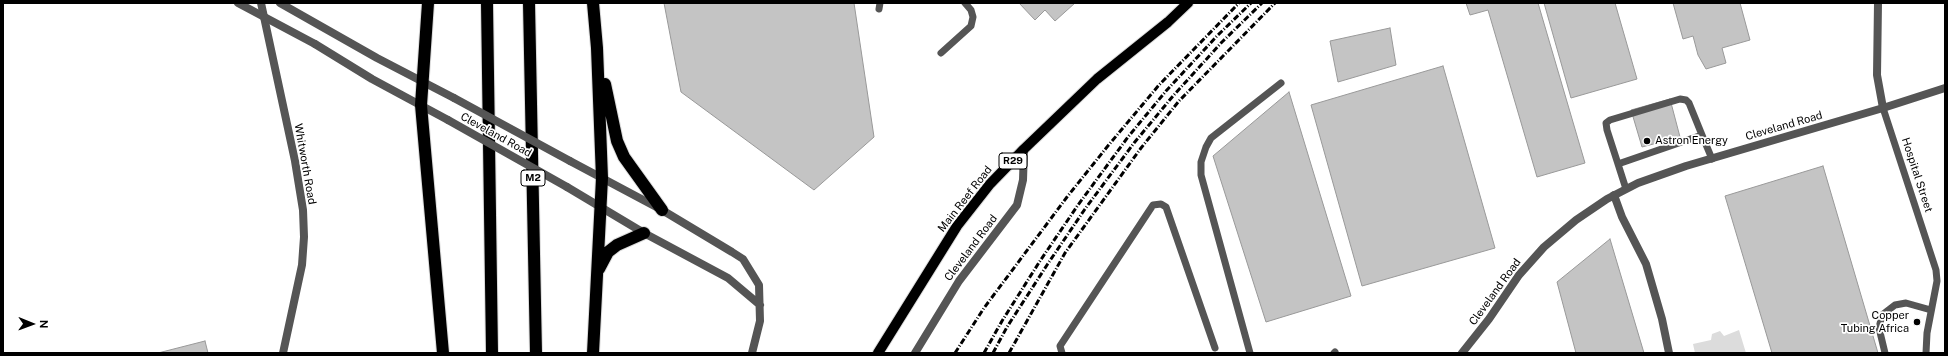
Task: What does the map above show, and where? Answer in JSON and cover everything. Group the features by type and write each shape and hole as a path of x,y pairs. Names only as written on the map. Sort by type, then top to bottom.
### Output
{"highway":[{"path":"428,3 421,105 443,353"},
{"path":"487,3 492,353"},
{"name":"M2","path":"529,3 536,353"},
{"path":"593,353 602,178 594,3"},
{"path":"594,3 607,98 617,141 624,156 662,210"},
{"path":"597,273 601,262 608,252 617,245 644,233"}],"main road":[{"name":"Main Reef Road","path":"878,353 957,226 990,184 1097,79 1168,22 1188,3"}],"street":[{"name":"Cleveland Road","path":"238,3 315,44 372,79 567,187 644,233 728,278 760,305"},
{"name":"Whitworth Road","path":"261,3 295,161 303,210 304,237 302,265 283,353"},
{"name":"Cleveland Road","path":"280,3 423,83 454,98 662,210 742,259 758,285 760,321 752,353"},
{"name":"Hospital Street","path":"1878,3 1877,75 1883,108"},
{"name":"Cleveland Road","path":"1462,353 1481,330 1519,275 1544,247 1576,220 1614,195 1672,171 1712,158 1883,108 1945,88"},
{"name":"Cleveland Road","path":"915,353 959,281 1017,205 1022,180 1024,149"},
{"path":"1614,195 1622,217 1646,264 1662,319 1669,353"}],"lane":[{"path":"942,53 971,26 973,17 971,10 965,3"},
{"path":"1250,353 1201,174 1201,162 1211,138 1281,83"},
{"path":"1626,189 1606,130 1606,123 1610,120 1680,99 1686,100 1689,103 1712,158"},
{"name":"Hospital Street","path":"1883,108 1936,270 1937,281 1927,333 1926,353"},
{"path":"1618,164 1702,135"},
{"path":"1062,353 1060,346 1153,205 1161,204 1166,207 1215,348"},
{"path":"1885,353 1879,328 1882,315 1895,306 1906,303 1931,310"}],"shaded area":[{"path":"1739,330 1746,353 1695,353 1693,344 1711,340 1712,334 1720,331 1724,336"}],"building":[{"path":"664,3 854,3 874,137 814,190 681,92"},
{"path":"1019,3 1075,3 1055,21 1045,10 1035,20"},
{"path":"1466,3 1538,3 1585,163 1537,177 1488,10 1470,15"},
{"path":"1544,3 1615,3 1637,79 1571,98"},
{"path":"1673,3 1740,3 1750,40 1722,48 1726,63 1706,69 1698,55 1693,36 1683,39"},
{"path":"1390,28 1396,65 1338,82 1330,41"},
{"path":"1443,66 1495,248 1362,286 1311,105"},
{"path":"1289,92 1351,296 1266,322 1213,156"},
{"path":"1670,99 1680,137 1642,147 1631,110"},
{"path":"1823,166 1878,353 1772,353 1725,196"},
{"path":"1610,239 1644,353 1576,353 1557,282"},
{"path":"205,341 208,353 158,353"}],"railway":[{"path":"955,353 984,308 1067,197 1107,147 1159,85 1239,3"},
{"path":"984,353 1002,321 1040,261 1078,205 1128,137 1166,91 1217,36 1251,3"},
{"path":"993,353 1007,327 1047,265 1085,209 1134,143 1173,96 1222,42 1262,3"},
{"path":"1009,353 1065,253 1141,148 1179,101 1275,3"}],"place":[{"name":"Astron Energy","path":"1647,141"},
{"name":"Copper Tubing Africa","path":"1917,322"}]}
